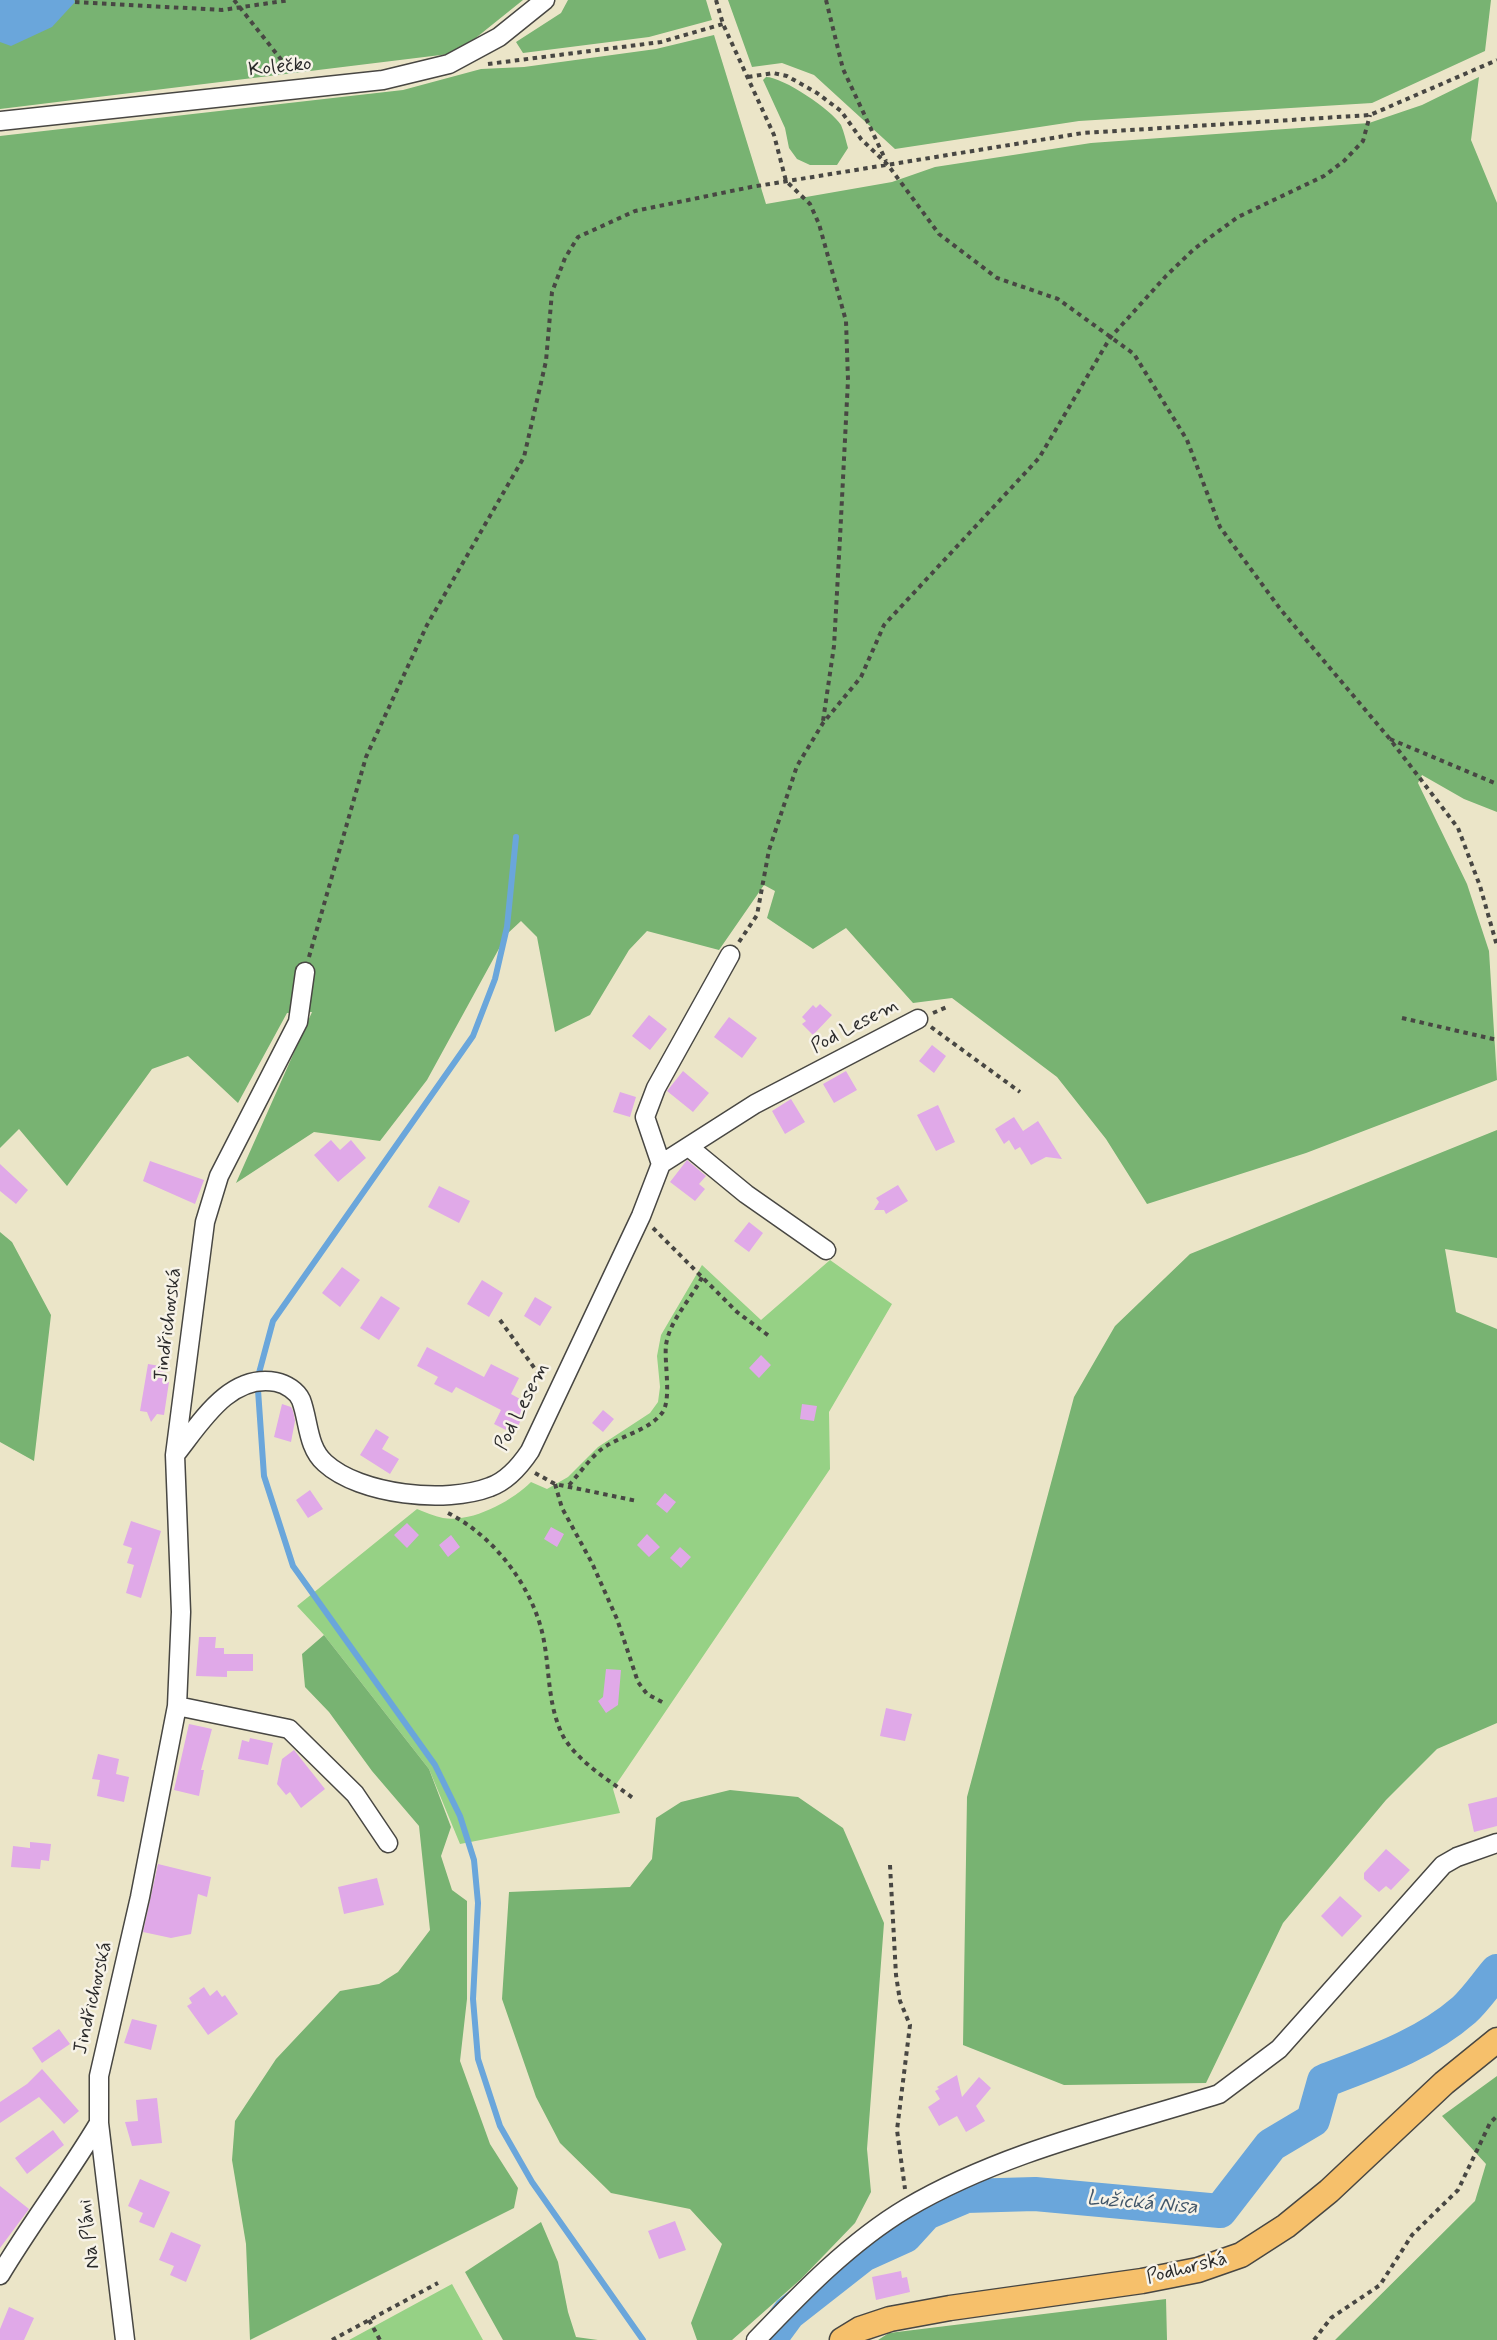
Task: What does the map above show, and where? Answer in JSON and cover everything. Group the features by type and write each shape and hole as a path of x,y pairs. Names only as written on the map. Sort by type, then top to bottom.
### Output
{"main road":[{"name":"Podhorská","path":"842,2340 860,2329 890,2319 950,2308 1142,2281 1198,2270 1241,2255 1286,2226 1329,2191 1444,2083 1497,2040"}],"street":[{"name":"Kolečko","path":"0,122 383,80 449,64 499,36 545,0"},
{"path":"661,1164 645,1117 656,1088 730,955"},
{"name":"Jindřichovská","path":"99,2122 99,2076 140,1896 177,1706 181,1612 175,1455 205,1222 219,1176 298,1022 305,972"},
{"name":"Pod Lesem","path":"175,1455 229,1393 249,1383 279,1382 298,1395 314,1448 322,1461 337,1473 371,1487 407,1493 461,1493 490,1487 520,1465 530,1451 554,1396 591,1326 641,1216 661,1164 690,1148 755,1104 918,1019"},
{"path":"690,1148 746,1194 826,1250"},
{"path":"177,1706 289,1730 355,1794 388,1843"},
{"path":"756,2340 835,2264 878,2227 907,2208 990,2166 1219,2094 1279,2049 1443,1865 1457,1857 1497,1843"},
{"path":"0,2275 18,2244 66,2177 99,2122"},
{"name":"Na Pláni","path":"99,2122 125,2340"}],"path":[{"path":"234,0 304,88"},
{"path":"75,2 222,10 290,0"},
{"path":"716,0 723,24 774,135 786,181 810,204 819,224 846,321 848,381 834,645 823,723"},
{"path":"826,0 843,69 888,165"},
{"path":"485,64 661,42 723,24"},
{"path":"305,972 366,757 427,625 524,457 546,361 552,292 565,258 578,237 635,211 786,181 1083,133 1370,115 1497,60"},
{"path":"748,77 773,73 802,83 841,111 861,139 888,165 939,234 998,278 1058,299 1134,354 1187,440 1220,527 1281,610 1389,738 1458,828 1480,886 1497,946"},
{"path":"730,955 757,915 769,850 797,766 823,723 861,677 884,625 1039,458 1110,338 1166,276 1194,249 1238,217 1324,176 1344,161 1363,141 1370,115"},
{"path":"1389,738 1497,784"},
{"path":"1402,1018 1497,1040"},
{"path":"918,1019 1020,1092"},
{"path":"641,1216 737,1312 769,1336"},
{"path":"569,1485 601,1450 647,1426 663,1412 667,1395 664,1362 670,1328 694,1294 702,1277"},
{"path":"500,1320 554,1396"},
{"path":"637,1501 569,1485 555,1484 562,1508 592,1563 609,1603 638,1682 647,1694 664,1703"},
{"path":"440,1510 463,1521 495,1550 516,1574 531,1598 541,1628 552,1708 563,1736 574,1750 633,1798"},
{"path":"890,1865 896,1975 900,2001 910,2025 897,2130 907,2208"},
{"path":"1314,2340 1331,2318 1380,2285 1412,2235 1458,2190 1490,2122 1497,2116"},
{"path":"332,2340 438,2283"},
{"path":"369,2320 380,2340"}],"green space":[{"path":"0,0 523,0 457,53 0,109"},
{"path":"568,0 706,0 712,20 649,37 523,53 516,42 561,13"},
{"path":"728,0 1491,0 1485,51 1372,103 1079,121 895,149 814,75 782,63 752,67"},
{"path":"714,35 766,204 892,182 935,167 1091,143 1369,123 1422,105 1479,77 1471,140 1497,203 1497,812 1464,799 1422,775 1418,783 1467,884 1489,951 1497,1080 1306,1153 1147,1204 1106,1139 1057,1077 952,998 913,1003 846,928 813,949 767,918 775,891 764,885 719,950 647,931 629,950 590,1015 555,1032 537,937 521,921 507,934 427,1080 380,1141 314,1132 236,1183 312,1012 287,1013 238,1103 188,1056 152,1069 67,1186 19,1129 0,1148 0,136 403,90 481,69 524,67 656,49"},
{"path":"766,77 774,78 795,88 828,111 841,125 848,148 837,165 810,165 797,159 789,148 785,128 763,80"},
{"path":"1497,1130 1497,1258 1445,1249 1456,1312 1497,1329 1497,1723 1437,1749 1386,1800 1283,1923 1206,2083 1064,2085 963,2045 967,1797 1074,1397 1115,1326 1190,1254"},
{"path":"0,1232 12,1242 51,1315 34,1461 0,1442"},
{"path":"830,1260 892,1304 829,1412 830,1469 613,1789 620,1813 460,1844 429,1769 324,1635 297,1606 417,1509 443,1518 454,1519 491,1509 531,1482 547,1489 568,1477 598,1447 650,1413 658,1402 660,1387 657,1356 661,1335 702,1265 761,1320"},
{"path":"324,1635 429,1769 451,1827 441,1856 452,1890 467,1901 467,1999 460,2061 490,2144 518,2188 514,2208 250,2340 246,2244 232,2160 235,2121 276,2059 340,1991 379,1984 398,1972 430,1930 419,1826 372,1771 329,1712 305,1687 302,1654"},
{"path":"730,1790 798,1797 843,1828 884,1923 867,2149 871,2192 855,2223 801,2279 732,2340 697,2340 691,2323 722,2244 690,2209 611,2193 560,2143 536,2097 502,1999 509,1892 630,1887 652,1859 656,1818 681,1802"},
{"path":"1497,2076 1497,2340 1335,2340 1475,2201 1486,2164 1442,2116"},
{"path":"541,2222 558,2262 568,2312 576,2337 598,2340 503,2340 465,2272"},
{"path":"452,2284 483,2340 349,2340"},
{"path":"1166,2299 1167,2340 878,2340 889,2333"}],"water":[{"path":"0,0 74,0 75,2 52,27 11,46 0,42"}],"building":[{"path":"820,1004 832,1015 813,1035 802,1024 806,1021 802,1017 813,1005 816,1008"},
{"path":"649,1015 667,1029 650,1050 632,1036"},
{"path":"729,1017 757,1038 742,1058 714,1037"},
{"path":"932,1045 946,1056 934,1073 919,1061"},
{"path":"683,1071 709,1093 693,1112 667,1091"},
{"path":"846,1071 857,1090 834,1103 823,1084"},
{"path":"620,1092 636,1097 630,1117 613,1112"},
{"path":"791,1099 805,1122 785,1134 772,1111"},
{"path":"938,1105 955,1142 936,1151 917,1115"},
{"path":"1014,1117 1023,1131 1038,1121 1062,1159 1046,1157 1031,1165 1020,1147 1015,1150 1009,1140 1004,1144 995,1129"},
{"path":"331,1140 340,1150 351,1140 366,1158 338,1182 314,1155"},
{"path":"687,1160 706,1176 699,1184 705,1189 695,1201 670,1182"},
{"path":"150,1161 204,1180 195,1204 143,1181"},
{"path":"0,1164 28,1190 16,1204 0,1191"},
{"path":"898,1185 908,1201 886,1214 884,1210 874,1210 879,1202 876,1198"},
{"path":"439,1186 470,1201 459,1223 428,1207"},
{"path":"749,1222 763,1233 749,1252 734,1241"},
{"path":"342,1267 360,1280 340,1307 322,1293"},
{"path":"482,1280 503,1293 489,1317 467,1304"},
{"path":"381,1296 400,1308 379,1340 360,1328"},
{"path":"535,1297 552,1307 540,1326 524,1316"},
{"path":"427,1347 484,1377 491,1364 519,1378 511,1394 529,1404 514,1434 494,1424 501,1410 456,1387 452,1393 434,1384 438,1377 417,1366"},
{"path":"761,1355 771,1365 759,1378 749,1368"},
{"path":"148,1364 166,1367 164,1382 169,1382 164,1415 157,1414 151,1422 147,1412 140,1411"},
{"path":"282,1404 291,1407 293,1411 295,1421 291,1442 274,1437"},
{"path":"802,1404 817,1406 814,1421 800,1419"},
{"path":"603,1410 614,1419 603,1432 592,1423"},
{"path":"376,1429 389,1437 382,1449 399,1459 390,1474 360,1455"},
{"path":"310,1490 323,1509 308,1518 296,1500"},
{"path":"665,1493 676,1502 667,1513 656,1504"},
{"path":"131,1521 161,1531 141,1598 126,1593 134,1565 127,1563 132,1548 123,1545"},
{"path":"407,1523 419,1535 407,1548 394,1535"},
{"path":"551,1527 564,1534 557,1547 544,1539"},
{"path":"647,1534 660,1547 649,1557 637,1545"},
{"path":"451,1535 460,1547 448,1557 439,1545"},
{"path":"680,1547 691,1557 681,1568 670,1558"},
{"path":"199,1637 216,1637 215,1648 224,1648 224,1654 253,1654 253,1671 227,1671 227,1677 196,1676"},
{"path":"606,1669 621,1670 618,1705 606,1713 598,1701 603,1697"},
{"path":"886,1708 912,1714 905,1741 880,1736"},
{"path":"189,1724 212,1729 201,1770 204,1770 199,1796 174,1790"},
{"path":"250,1738 273,1743 268,1765 238,1759 242,1740 249,1742"},
{"path":"294,1750 325,1789 301,1808 290,1792 286,1795 277,1784 282,1759"},
{"path":"98,1754 119,1759 116,1774 129,1777 124,1802 97,1796 100,1780 92,1779"},
{"path":"1497,1797 1497,1826 1474,1832 1468,1804"},
{"path":"30,1842 51,1844 49,1861 41,1860 40,1869 11,1867 13,1846 30,1848"},
{"path":"1386,1849 1410,1870 1391,1890 1386,1886 1379,1892 1364,1879 1364,1873"},
{"path":"158,1864 211,1877 207,1897 198,1894 191,1934 171,1938 143,1932"},
{"path":"377,1878 384,1905 344,1914 338,1887"},
{"path":"1340,1896 1362,1916 1342,1937 1321,1916"},
{"path":"204,1987 210,1996 217,1990 222,1997 225,1995 238,2014 208,2035 187,2006 192,2003 189,1998"},
{"path":"132,2019 157,2025 151,2050 124,2043"},
{"path":"59,2029 70,2044 42,2063 32,2048"},
{"path":"42,2069 79,2111 64,2124 39,2097 0,2123 0,2102 27,2084"},
{"path":"957,2075 962,2097 979,2077 991,2088 976,2106 985,2121 966,2132 957,2116 939,2126 928,2107 940,2099 935,2091 939,2089 937,2087"},
{"path":"157,2098 162,2143 132,2146 125,2122 138,2121 136,2100"},
{"path":"53,2130 64,2145 27,2174 15,2158"},
{"path":"140,2179 170,2192 154,2228 139,2222 143,2213 128,2206"},
{"path":"0,2186 29,2209 0,2248"},
{"path":"675,2221 686,2250 659,2259 648,2231"},
{"path":"171,2232 201,2245 186,2282 170,2275 174,2266 159,2260"},
{"path":"901,2271 902,2278 907,2277 910,2292 876,2300 872,2277"},
{"path":"9,2307 34,2318 24,2340 0,2340 0,2329"}],"waterway":[{"path":"259,1373 273,1321 473,1036 495,979 507,927 516,837"},
{"path":"258,1390 264,1476 293,1566 435,1765 460,1816 474,1860 478,1903 473,1999 478,2059 500,2126 532,2182 643,2340"},
{"name":"Lužická Nisa","path":"769,2340 789,2313 863,2255 905,2236 926,2213 966,2196 1035,2194 1220,2211 1271,2145 1313,2120 1324,2081 1397,2052 1432,2033 1464,2010 1497,1971"}]}
